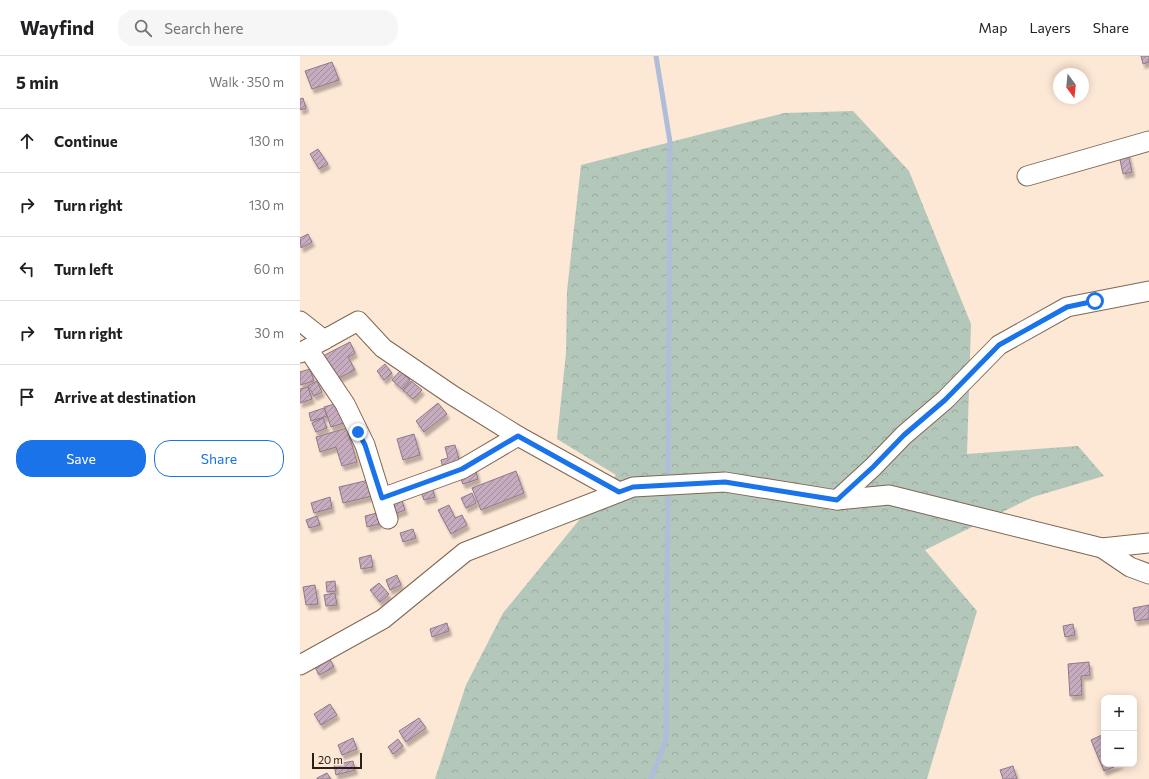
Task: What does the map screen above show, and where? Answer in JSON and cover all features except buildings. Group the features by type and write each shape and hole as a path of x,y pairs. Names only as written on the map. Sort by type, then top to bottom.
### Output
{"street":[{"path":"1027,176 1149,141"},
{"path":"837,500 873,467 904,435 945,400 999,345 1067,307 1149,291"},
{"path":"300,321 324,340"},
{"path":"388,519 365,445 345,404 304,351 358,321 383,348 452,395 518,436 619,492"},
{"path":"382,498 462,469 518,436"},
{"path":"300,665 383,619 465,552 633,487 725,482 837,500 889,495 1102,548 1149,543"},
{"path":"1102,548 1130,567 1149,574"}],"green space":[{"path":"853,111 909,171 971,324 967,454 1078,446 1104,476 1033,497 925,550 977,611 927,779 435,779 466,685 503,613 616,475 557,439 566,353 567,291 581,165 784,113"}],"waterway":[{"path":"656,56 670,142 668,481"},
{"path":"651,779 666,740 668,489"}],"route":[{"path":"358,432 365,445 382,498 462,469 518,436 619,492 633,487 725,482 837,500 873,467 904,435 945,400 999,345 1067,307 1095,301"}]}
